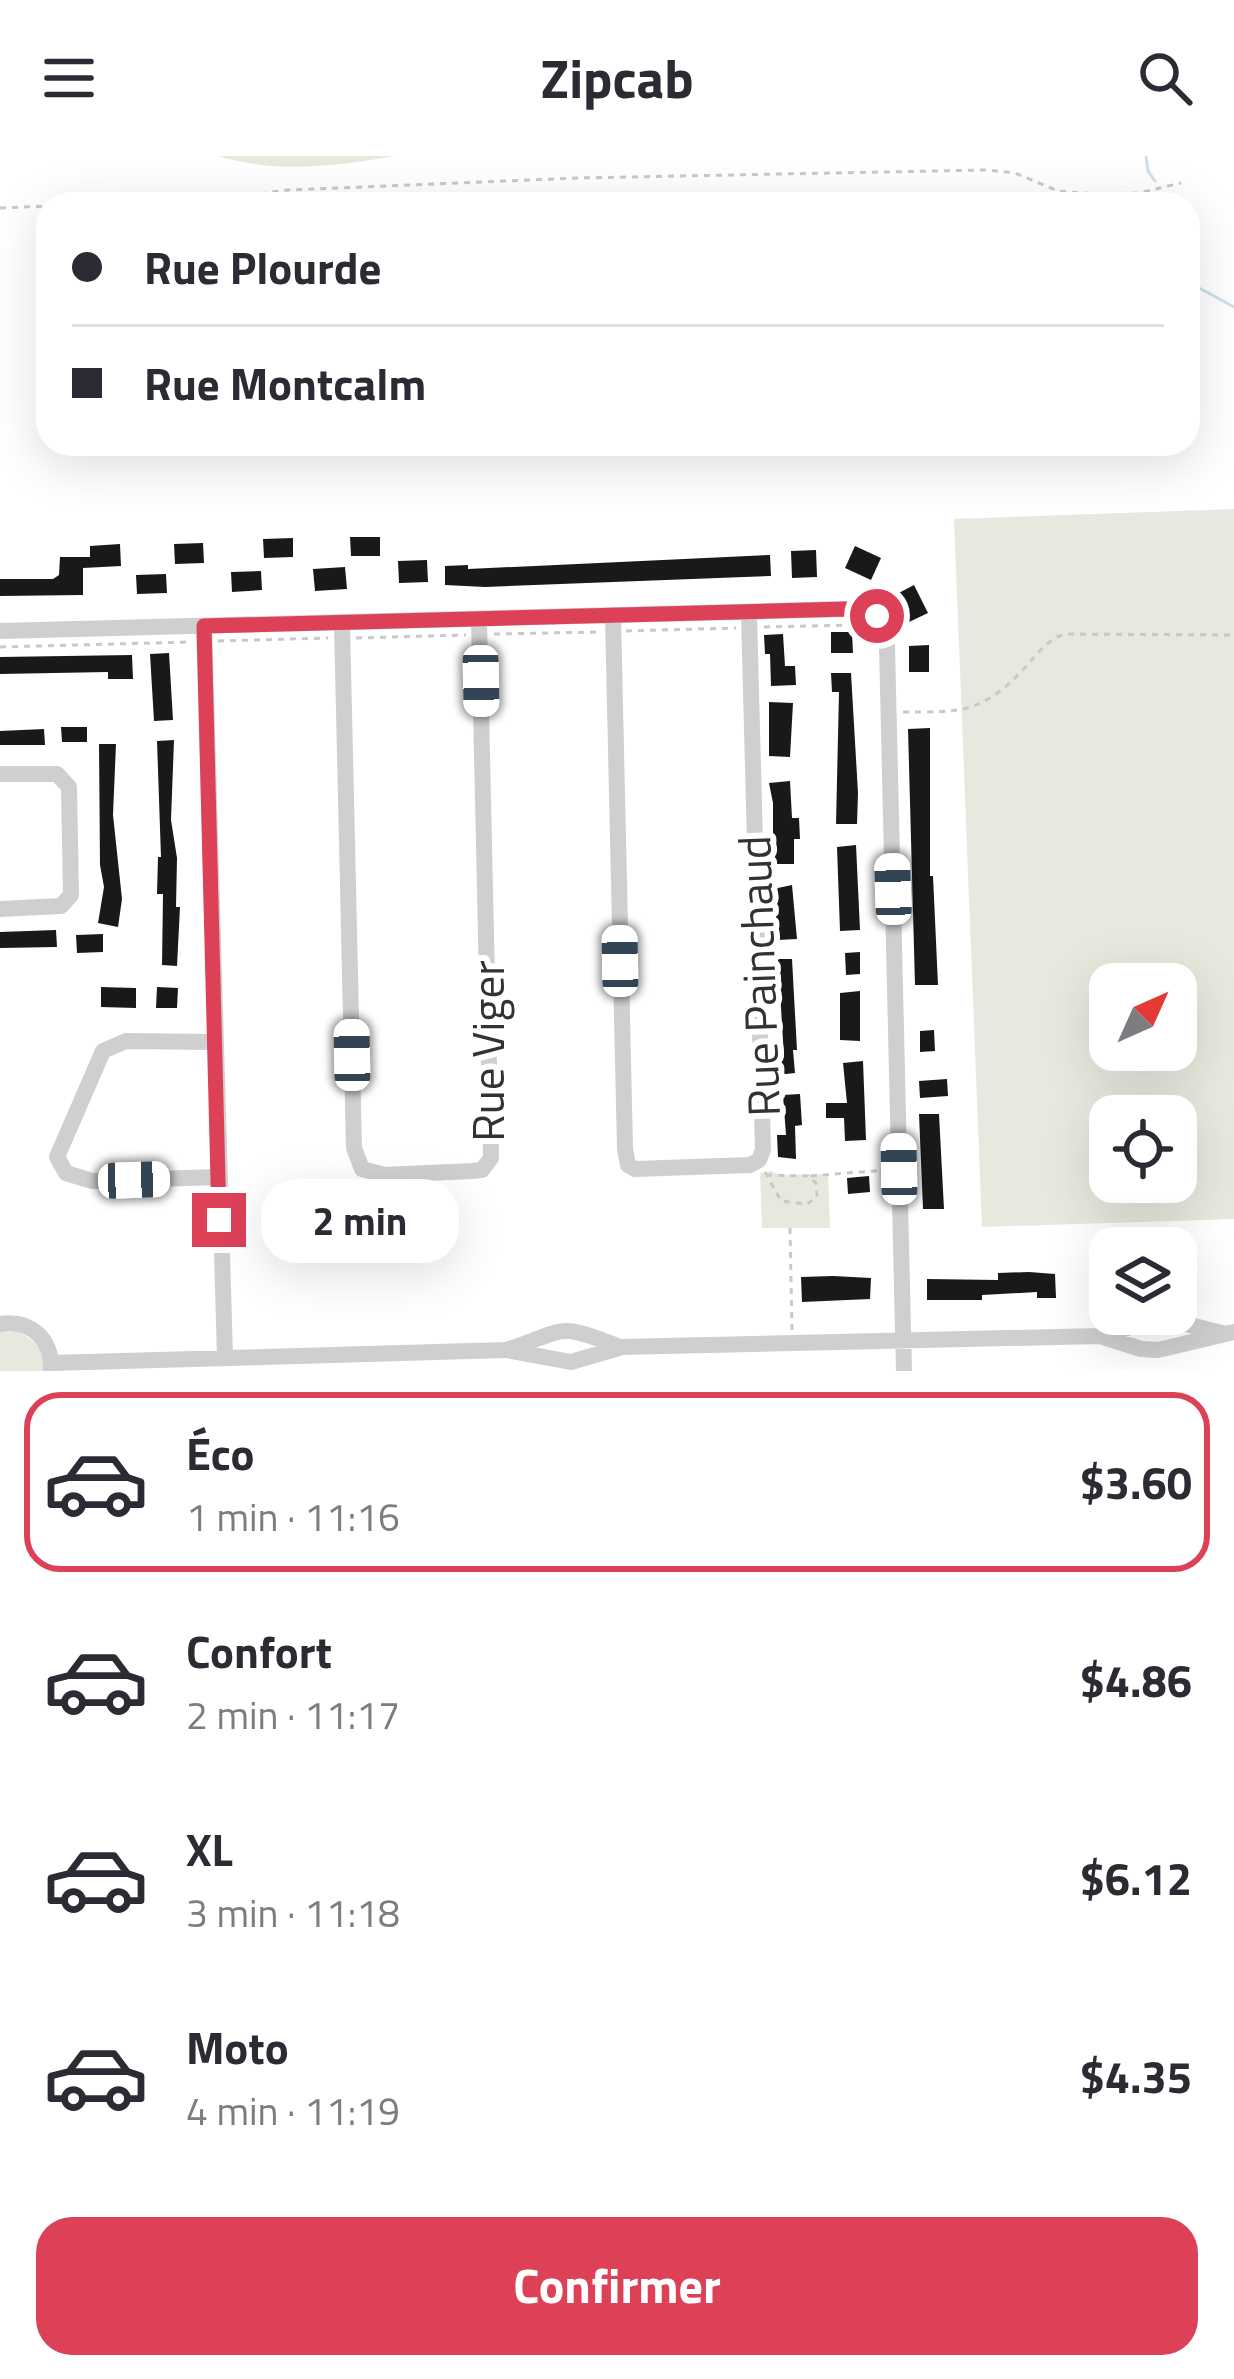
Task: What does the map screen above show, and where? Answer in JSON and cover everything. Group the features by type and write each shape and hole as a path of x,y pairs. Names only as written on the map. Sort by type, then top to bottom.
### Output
{"street":[{"path":"0,632 204,634 749,621 846,609 880,621 887,646 904,1371"},
{"name":"Rue Painchaud","path":"613,624 625,1157 635,1168 763,1168 749,621"},
{"name":"Rue Viger","path":"342,631 354,1148 362,1169 385,1175 472,1172 491,1158 479,627"},
{"path":"204,634 224,1358"},
{"path":"0,774 58,774 69,787 71,895 61,906 0,909"},
{"path":"215,1042 126,1041 104,1051 57,1157 66,1174 92,1181 218,1177"},
{"path":"0,1324 20,1324 35,1331 48,1348 51,1367 506,1350 571,1362 620,1348 1100,1336 1162,1318 1228,1333"},
{"path":"506,1350 563,1329 620,1348"},
{"path":"1100,1336 1158,1350 1228,1333"}],"path":[{"path":"272,192 578,178 986,170 1015,173 1070,192"},
{"path":"1144,192 1181,184"},
{"path":"0,208 36,206"},
{"path":"0,647 204,634 880,621"},
{"path":"889,712 953,712 979,706 1004,688 1041,648 1064,634 1234,635"},
{"path":"763,1168 785,1203 814,1201 816,1183 808,1176"},
{"path":"763,1168 808,1176 899,1169"},
{"path":"790,1228 793,1344"}],"shaded area":[{"path":"218,156 396,156 285,167"},
{"path":"1234,509 1234,1219 982,1227 954,519"},
{"path":"760,1173 828,1174 830,1228 762,1228"},
{"path":"17,1331 37,1346 43,1371 0,1371 0,1332"}],"building":[{"path":"350,537 380,537 380,556 351,556"},
{"path":"293,538 293,557 264,558 263,539"},
{"path":"203,543 204,563 175,564 174,544"},
{"path":"120,544 121,566 83,568 83,595 0,596 0,579 53,579 59,575 60,557 90,557 90,546"},
{"path":"855,546 881,558 871,580 845,568"},
{"path":"816,550 817,577 792,578 791,551"},
{"path":"770,555 771,576 445,585 445,566 468,565 468,569"},
{"path":"427,560 428,582 399,583 398,561"},
{"path":"345,567 347,589 315,591 313,569"},
{"path":"261,571 262,590 232,592 231,572"},
{"path":"166,574 167,593 137,594 136,575"},
{"path":"914,585 928,613 907,623 893,596"},
{"path":"831,632 852,632 853,653 831,653"},
{"path":"783,634 785,666 795,666 796,685 771,686 764,635"},
{"path":"929,645 929,672 909,672 909,646"},
{"path":"169,653 173,720 154,721 150,654"},
{"path":"132,655 133,679 108,679 108,672 0,674 0,657"},
{"path":"831,673 851,673 857,824 836,824 839,692 832,692"},
{"path":"769,702 793,703 790,757 769,756"},
{"path":"61,727 87,727 87,742 62,742"},
{"path":"930,728 930,876 938,985 915,985 908,729"},
{"path":"44,729 45,745 0,745 0,731"},
{"path":"174,740 171,820 177,858 176,907 180,907 177,966 162,965 163,894 157,894 161,857 157,741"},
{"path":"99,744 116,744 113,815 122,899 118,927 98,923 104,887"},
{"path":"790,781 792,818 799,818 800,839 794,839 794,864 773,864 769,783"},
{"path":"856,845 860,930 840,931 837,847"},
{"path":"792,885 797,939 778,940 773,889"},
{"path":"56,930 57,947 0,948 0,932"},
{"path":"103,934 103,952 77,953 76,935"},
{"path":"860,952 860,974 846,975 845,953"},
{"path":"778,959 792,959 797,1050 793,1050 795,1073 777,1075 776,1058 784,1057"},
{"path":"101,987 136,988 136,1008 101,1007"},
{"path":"157,987 178,988 177,1008 156,1008"},
{"path":"860,991 860,1041 840,1040 840,993"},
{"path":"934,1030 935,1051 920,1052 920,1031"},
{"path":"863,1061 866,1140 845,1141 844,1118 826,1118 826,1103 847,1103 843,1063"},
{"path":"947,1079 948,1096 920,1098 919,1081"},
{"path":"800,1094 802,1125 795,1126 796,1159 778,1157 777,1135 786,1135 783,1095"},
{"path":"919,1114 939,1114 944,1209 923,1209"},
{"path":"869,1176 870,1192 848,1194 847,1178"},
{"path":"998,1273 1055,1274 1056,1298 1037,1298 1037,1292 982,1295 982,1300 927,1300 927,1279 998,1280"},
{"path":"801,1277 871,1278 870,1299 802,1302"}],"waterway":[{"path":"1146,156 1155,181"},
{"path":"1200,289 1234,307"}],"route":[{"path":"219,1220 204,626 846,609 877,616"}]}
